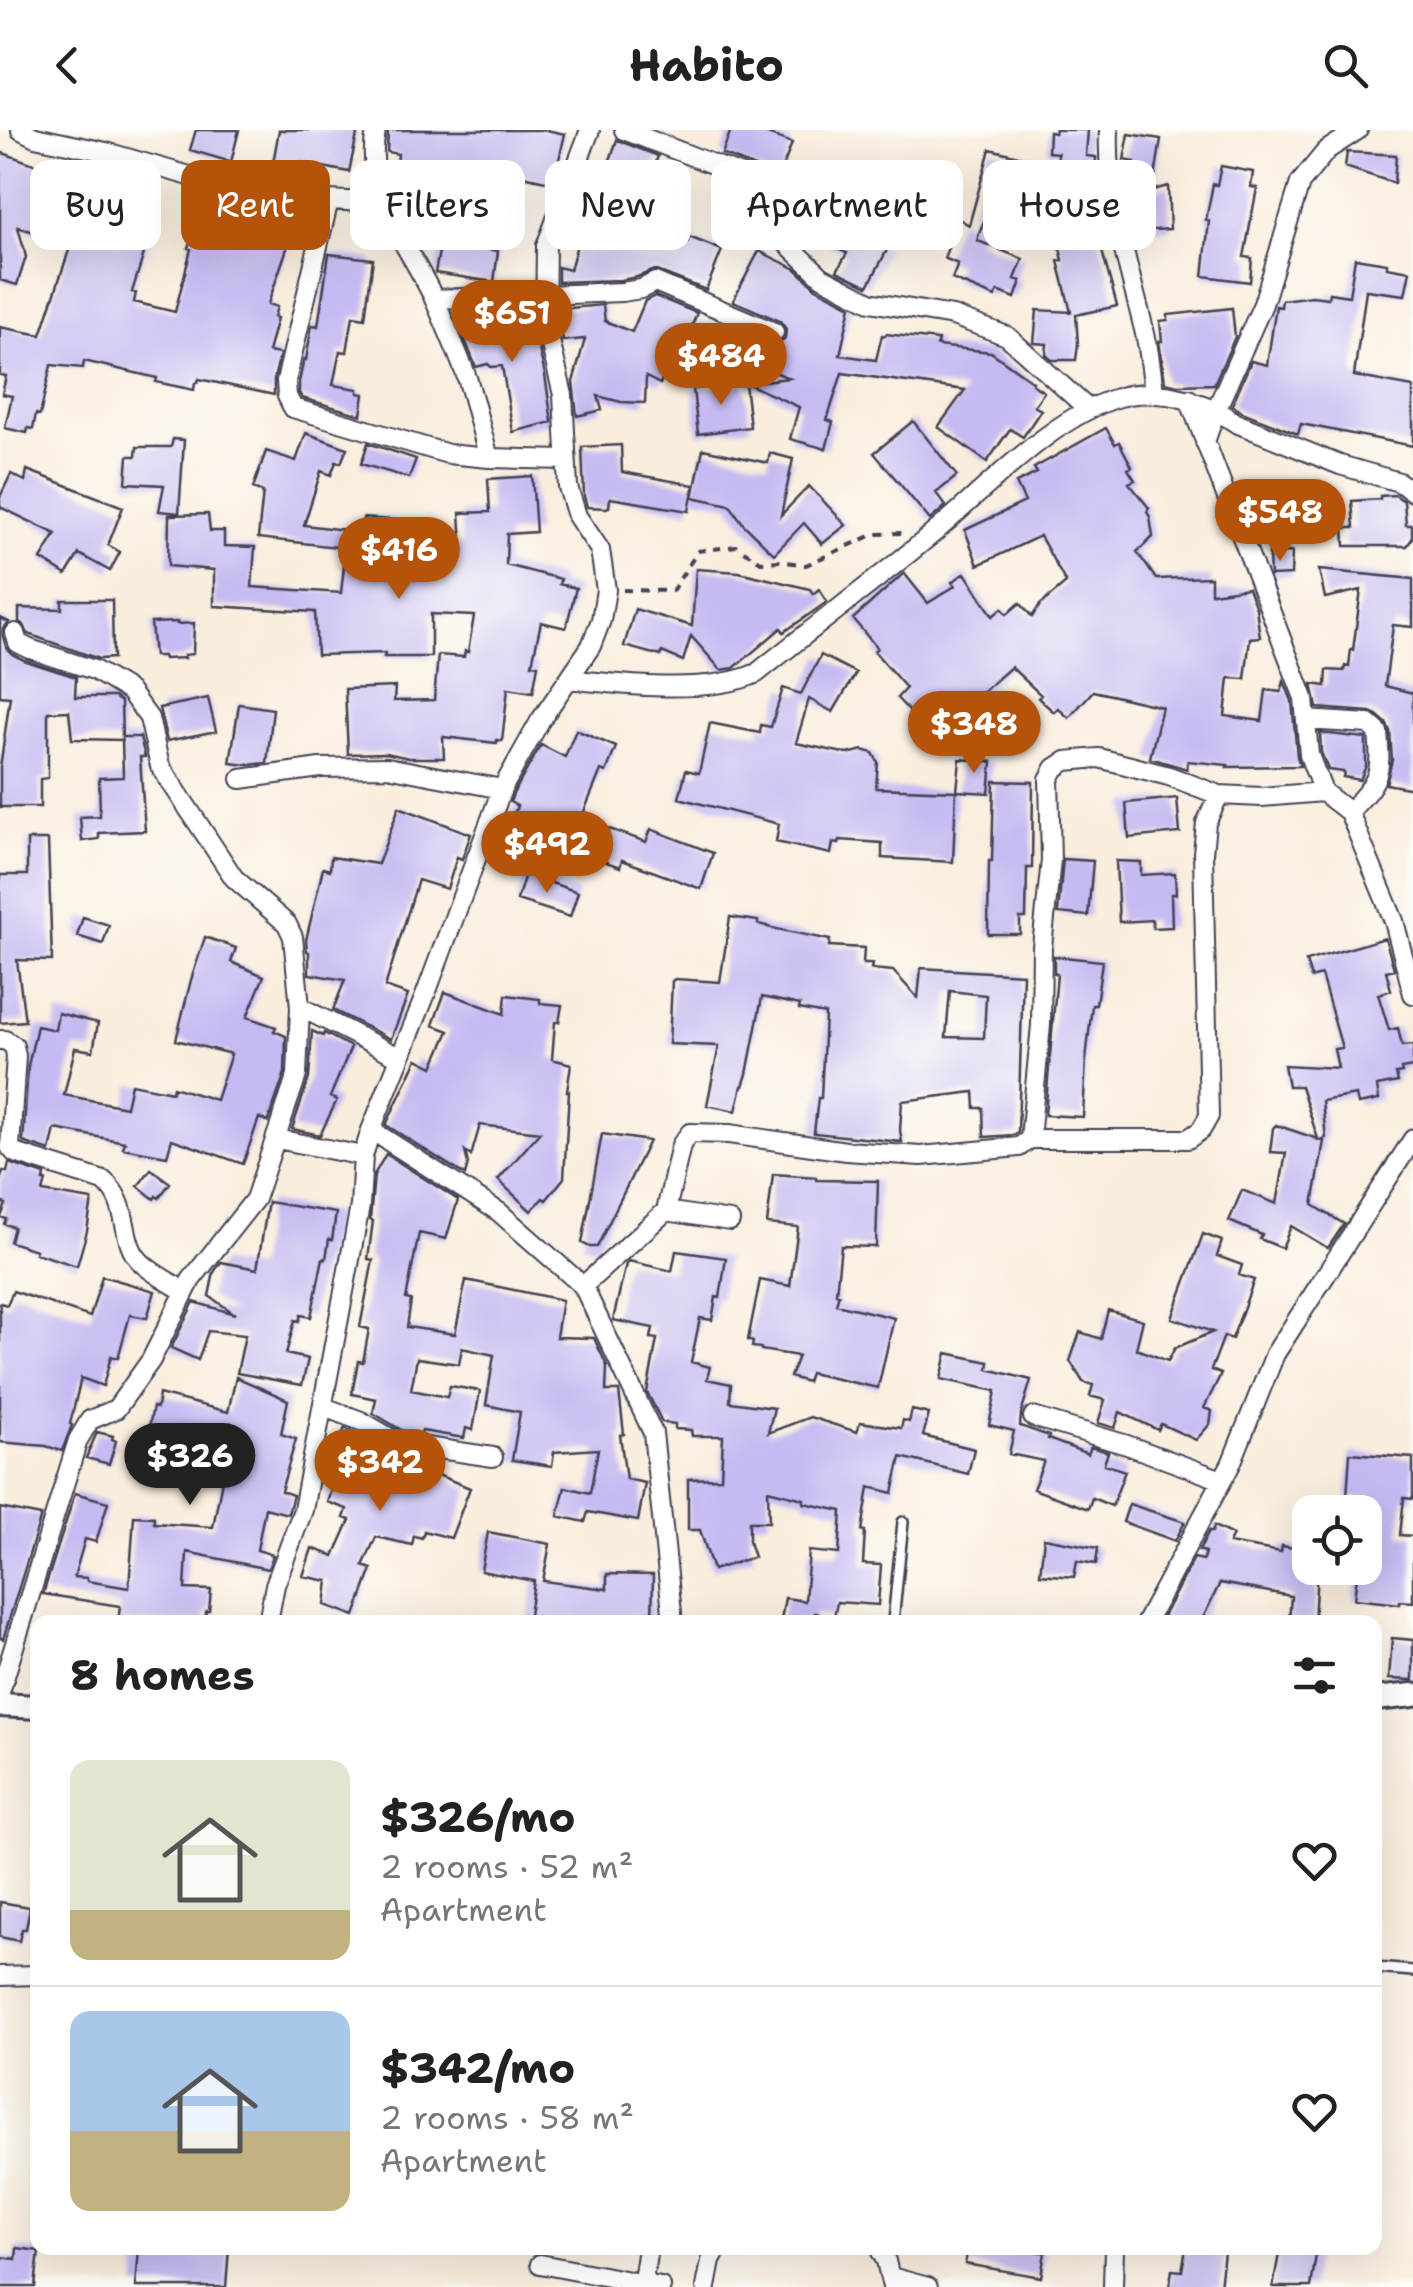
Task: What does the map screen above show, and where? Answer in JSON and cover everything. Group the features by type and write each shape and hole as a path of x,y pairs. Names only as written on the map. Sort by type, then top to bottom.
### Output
{"street":[{"path":"20,130 181,174"},
{"path":"375,160 376,130"},
{"path":"270,1615 302,1510 324,1407 360,1206 363,1156 371,1130 502,790 540,721 591,646 602,620 606,590 600,550 577,516 568,487 564,396 545,320 546,246 590,130"},
{"path":"624,130 769,189 782,239 822,276 870,302 953,316 1007,336 1088,409"},
{"path":"1110,130 1108,154 1123,253 1147,341 1154,393"},
{"path":"1205,442 1263,304 1300,182 1327,150 1358,130"},
{"path":"317,250 286,382 287,396 294,408 448,454 564,460"},
{"path":"407,250 434,299 466,376 488,458"},
{"path":"434,299 630,291 655,282 774,332"},
{"path":"569,680 689,685 743,680 757,674 1038,444 1088,409 1122,396 1154,393 1189,399 1236,423 1340,465 1398,482 1413,492"},
{"path":"1189,399 1304,698 1309,755 1323,792 1349,812 1394,922 1413,994"},
{"path":"0,1692 78,1440 90,1420 116,1409 150,1360 191,1280 255,1199 297,1075 300,1006 287,924 234,878 160,766 149,718 129,692 94,670 30,649 18,642 15,633"},
{"path":"1306,720 1369,724 1378,732 1377,779 1349,812"},
{"path":"1030,1139 1051,860 1049,779 1055,768 1066,761 1098,758 1169,776 1219,795 1262,797 1323,792"},
{"path":"241,779 320,768 387,767 502,790"},
{"path":"583,1286 666,1212 682,1144 690,1133 921,1156 1020,1147 1030,1139 1188,1139 1201,1130 1209,1116 1203,853 1206,823 1219,795"},
{"path":"300,1006 398,1058"},
{"path":"0,1040 14,1046 16,1056 10,1147 16,1153 104,1181 115,1191 139,1261 186,1292"},
{"path":"371,1130 499,1212 583,1286 653,1433 672,1615"},
{"path":"1150,1615 1222,1480 1275,1354 1413,1139"},
{"path":"277,1140 363,1156"},
{"path":"666,1212 730,1221"},
{"path":"324,1407 356,1418 399,1443 493,1456"},
{"path":"1033,1417 1128,1445 1222,1480"},
{"path":"1382,1698 1413,1695"},
{"path":"0,1706 30,1707"},
{"path":"0,1976 30,1975"},
{"path":"540,2264 649,2286 648,2255"},
{"path":"706,2287 714,2255"},
{"path":"882,2255 891,2282 928,2287"},
{"path":"1113,2287 1114,2255"}],"lane":[{"path":"893,1615 902,1522"},
{"path":"1382,1969 1413,1971"}],"path":[{"path":"606,590 672,591 698,550 736,546 761,562 806,565 875,534 933,533"}],"building":[{"path":"196,130 239,130 232,160 190,150"},
{"path":"279,130 358,130 349,172 330,168 330,160 274,160"},
{"path":"388,130 546,130 565,134 559,160 545,160 545,181 525,177 525,160 397,160 398,154 387,152"},
{"path":"731,130 757,130 792,143 786,160 737,160 722,154"},
{"path":"1088,130 1086,156 1096,160 1058,160 1058,153 1048,152 1049,132"},
{"path":"1129,134 1161,139 1156,171 1156,160 1124,160"},
{"path":"617,140 658,156 657,160 610,160"},
{"path":"990,149 1026,158 1025,160 987,160"},
{"path":"0,152 30,163 30,231 18,227 26,257 17,285 0,280"},
{"path":"1347,152 1396,155 1394,183 1345,167"},
{"path":"1221,166 1253,172 1251,187 1257,188 1244,257 1252,258 1250,282 1203,276 1209,221 1206,220"},
{"path":"983,174 983,224 978,241 983,243 983,250 1000,250 1023,259 1015,279 1021,281 1015,298 998,291 995,297 952,279 958,264 944,258 947,250 963,250 963,221 969,225"},
{"path":"1168,186 1170,229 1156,230 1156,189"},
{"path":"691,238 711,246 711,250 722,250 706,290 655,270 621,280 558,282 558,267 570,270 575,250 691,250"},
{"path":"69,250 145,250 132,292 136,293 134,302 175,312 191,250 286,250 268,304 277,307 268,352 280,354 274,395 199,379 194,390 84,361 83,368 51,365 33,429 28,428 27,433 5,428 12,396 2,394 6,376 0,375 0,327 41,335"},
{"path":"439,250 498,251 494,282 435,273"},
{"path":"840,250 887,250 868,286 837,271 847,253"},
{"path":"1060,250 1102,250 1117,306 1076,315 1076,360 1052,360 1046,355 1047,344 1034,343 1037,310 1071,312 1058,261 1063,260"},
{"path":"759,251 796,269 816,288 851,306 840,355 876,360 882,335 886,334 938,340 937,346 991,352 1044,392 1034,406 1041,410 1023,437 1010,429 987,462 938,427 965,390 842,373 827,420 833,422 826,449 790,439 799,407 746,383 789,378 711,345 722,324 770,344 785,338 786,329 780,321 733,301"},
{"path":"329,254 373,259 365,318 353,316 347,352 340,351 333,385 358,389 358,393 364,394 361,415 302,398 299,393 312,325 318,326"},
{"path":"1355,258 1410,271 1405,295 1366,290 1354,376 1413,387 1413,446 1301,424 1298,434 1232,405 1251,361 1267,365 1276,306 1281,307 1282,300 1328,298 1329,293 1349,296"},
{"path":"655,296 697,313 660,384 646,377 645,403 598,396 602,410 577,416 573,382 585,339 563,341 558,309 603,305 605,321 632,332 645,301"},
{"path":"1232,308 1235,337 1214,384 1165,382 1160,321 1168,320 1168,315"},
{"path":"478,311 477,322 522,315 524,323 533,322 552,422 513,432 502,366 476,367 457,320"},
{"path":"745,383 750,427 698,434 693,389"},
{"path":"913,421 957,476 936,493 946,506 930,520 874,453"},
{"path":"1106,428 1115,444 1119,442 1132,467 1128,469 1135,480 1129,483 1149,508 1153,537 1137,552 1156,579 1211,577 1211,593 1248,588 1256,608 1260,637 1250,638 1245,679 1229,678 1225,716 1262,721 1266,690 1281,692 1284,681 1292,701 1300,766 1227,767 1188,761 1187,769 1150,758 1162,707 1093,691 1069,718 1058,708 1054,712 1038,698 1041,695 1011,667 962,710 962,717 937,741 897,698 906,688 853,619 904,573 928,603 955,586 952,582 965,573 993,616 1002,608 1007,614 1020,603 1032,617 1066,583 1040,536 978,565 965,530 1025,502 1016,483 1037,473 1034,468"},
{"path":"306,433 347,448 331,475 321,471 304,525 362,532 363,518 392,520 391,540 462,545 460,513 490,512 488,479 532,476 536,532 507,534 506,565 561,579 559,584 576,588 566,628 541,622 532,664 538,665 533,692 508,688 502,741 443,737 444,758 348,754 345,689 395,687 394,701 434,700 438,655 464,657 474,616 431,614 431,657 384,657 385,653 317,655 315,612 214,606 214,570 168,566 169,515 208,514 210,531 224,531 224,546 255,547 252,587 341,593 346,548 258,538 263,492 253,488 266,451 296,461"},
{"path":"173,439 184,440 179,513 159,511 164,485 126,483 128,456 136,456 137,447 171,447"},
{"path":"368,443 416,459 409,478 361,464"},
{"path":"621,445 622,472 694,485 689,511 610,498 609,507 587,507 582,447"},
{"path":"703,449 768,463 770,453 793,459 781,515 809,486 846,525 822,544 804,523 774,554 730,505 693,497"},
{"path":"27,470 123,507 108,545 120,552 110,571 79,554 66,575 41,559 56,534 0,507 0,497 11,474 25,481"},
{"path":"1395,495 1404,501 1406,525 1412,525 1412,539 1407,546 1345,546 1344,528 1354,528 1352,501"},
{"path":"1292,552 1291,575 1270,576 1269,553"},
{"path":"696,569 739,572 810,589 813,594 819,589 827,602 784,632 781,628 734,668 721,670 691,636 683,661 662,652 661,656 624,646 635,609 692,626"},
{"path":"1319,570 1413,579 1413,627 1393,625 1385,686 1413,693 1413,789 1386,784 1392,760 1390,731 1377,715 1317,708 1312,684 1326,686 1327,670 1344,671 1345,666 1349,667 1361,590 1325,598"},
{"path":"62,600 112,600 113,658 99,659 28,634 19,622 19,608 62,609"},
{"path":"0,618 9,622 3,636 12,654 76,677 75,697 114,697 121,702 122,740 72,739 69,711 48,712 48,778 40,779 40,807 0,807 0,768 10,697 0,696"},
{"path":"151,623 194,623 193,654 184,655 185,658 154,656"},
{"path":"821,655 856,673 833,712 809,699 796,743 848,754 863,750 873,753 878,762 876,788 956,791 953,862 882,858 882,843 840,840 839,844 833,843 831,854 776,842 779,824 679,798 686,770 699,773 710,723 760,733 761,725 771,727 783,688 801,694"},
{"path":"208,698 216,731 167,741 159,708"},
{"path":"239,704 273,709 267,763 230,763"},
{"path":"576,730 616,747 606,772 601,770 581,819 646,842 651,829 713,853 701,889 622,860 620,867 509,826 517,806 510,802 513,794 541,745 565,757"},
{"path":"1320,733 1366,738 1366,766 1360,780 1328,770 1321,752"},
{"path":"122,737 140,737 145,757 140,757 145,831 99,833 99,839 82,841 80,817 100,816 99,778 123,777"},
{"path":"960,759 992,762 989,793 957,791"},
{"path":"994,781 1033,782 1032,868 1027,868 1026,918 1020,918 1020,934 988,934"},
{"path":"1177,798 1180,833 1129,838 1126,803"},
{"path":"399,807 471,834 462,859 457,857 447,889 418,880 385,987 408,995 391,1039 333,1010 345,980 309,974 306,940 323,868 330,870 331,857 378,864"},
{"path":"27,840 48,840 52,961 17,960 25,1021 0,1023 0,875 27,875"},
{"path":"1063,859 1093,861 1088,916 1058,913"},
{"path":"1116,861 1141,862 1141,875 1175,873 1172,927 1153,928 1152,920 1119,922"},
{"path":"525,874 578,892 570,917 517,900"},
{"path":"83,917 109,925 103,944 77,936"},
{"path":"730,917 830,940 829,946 864,948 863,964 872,964 871,969 893,971 918,998 921,968 1023,974 1018,1132 984,1137 983,1108 975,1108 974,1092 902,1101 902,1142 814,1133 821,1098 825,1014 762,997 736,1111 707,1105 719,1046 669,1044 672,981 720,982","holes":["950,991 986,995 984,1038 946,1037"]},
{"path":"205,937 236,948 231,962 264,976 247,1017 276,1027 274,1031 286,1036 285,1073 268,1122 259,1118 243,1164 172,1139 167,1156 123,1148 125,1142 55,1129 50,1151 23,1142 28,1066 37,1026 55,1030 58,1013 98,1023 93,1051 75,1048 64,1095 126,1107 131,1084 172,1092 173,1087 216,1100 231,1054 176,1040"},
{"path":"1385,938 1394,969 1386,971 1391,990 1378,994 1389,1030 1398,1028 1402,1046 1413,1045 1413,1067 1396,1074 1398,1082 1377,1086 1379,1100 1358,1104 1356,1095 1322,1101 1326,1138 1320,1140 1324,1141 1313,1205 1344,1224 1328,1248 1291,1226 1282,1248 1229,1221 1242,1190 1277,1204 1286,1153 1270,1152 1276,1125 1318,1139 1301,1086 1288,1086 1284,1065 1338,1068 1334,1049 1342,1048 1321,975 1311,978 1306,961"},
{"path":"1054,956 1102,961 1096,1005 1092,1005 1083,1117 1045,1115 1057,974"},
{"path":"445,992 504,1014 506,995 562,1005 559,1022 555,1022 552,1059 571,1064 564,1178 531,1211 498,1180 540,1132 480,1125 471,1156 465,1151 465,1175 386,1125 417,1059 433,1067 449,1031 433,1025"},
{"path":"312,1031 351,1047 330,1097 337,1100 320,1135 292,1129 309,1078"},
{"path":"602,1134 649,1141 597,1247 590,1247 582,1243"},
{"path":"386,1154 458,1200 446,1239 419,1233 406,1299 411,1300 407,1327 455,1334 466,1280 562,1300 556,1337 594,1338 607,1366 606,1391 619,1391 626,1479 645,1483 638,1521 588,1512 585,1522 558,1516 565,1487 590,1493 598,1449 554,1452 552,1466 512,1460 520,1412 486,1405 494,1355 462,1348 459,1364 417,1358 411,1390 447,1397 450,1386 480,1391 473,1430 466,1428 464,1438 403,1431 373,1413 376,1399 352,1394 369,1329 360,1327 373,1260 368,1259 374,1175"},
{"path":"9,1163 45,1175 43,1192 92,1200 77,1266 10,1242 14,1227 4,1224 6,1219 1,1217 6,1204 0,1202 0,1181"},
{"path":"151,1169 170,1183 154,1199 138,1186"},
{"path":"773,1174 816,1180 878,1181 876,1247 841,1246 836,1304 894,1318 878,1388 810,1373 807,1382 790,1377 798,1356 761,1350 752,1347 753,1342 748,1340 760,1280 790,1286 798,1227 767,1224"},
{"path":"268,1202 336,1213 311,1317 301,1315 299,1321 295,1320 286,1354 308,1359 302,1385 237,1373 245,1335 208,1331 198,1360 171,1348 194,1302 235,1314 209,1296 214,1272 221,1262 257,1269"},
{"path":"1203,1234 1222,1241 1217,1256 1242,1265 1239,1275 1254,1280 1232,1339 1224,1336 1211,1370 1221,1374 1204,1408 1212,1411 1210,1424 1196,1440 1161,1424 1158,1430 1120,1412 1115,1428 1098,1423 1105,1400 1090,1396 1093,1385 1083,1382 1070,1361 1080,1332 1101,1339 1108,1310 1143,1320 1136,1349 1168,1361 1175,1348 1213,1332 1172,1318"},
{"path":"676,1251 726,1258 720,1298 716,1297 712,1320 700,1318 691,1362 710,1367 707,1379 731,1384 730,1402 774,1408 768,1433 810,1417 857,1432 860,1422 901,1428 903,1420 909,1422 912,1410 929,1414 923,1436 974,1449 968,1474 901,1457 893,1493 869,1487 862,1531 863,1564 881,1565 878,1605 837,1602 834,1615 782,1615 785,1598 805,1601 809,1551 839,1554 842,1511 768,1490 769,1522 749,1522 754,1557 713,1570 700,1530 688,1530 688,1479 721,1478 723,1436 692,1436 691,1430 675,1429 675,1424 662,1422 647,1392 657,1339 651,1338 653,1328 613,1320 629,1261 672,1271"},
{"path":"102,1276 155,1291 147,1318 130,1315 118,1358 111,1356 103,1386 81,1378 72,1425 62,1451 0,1442 0,1303 7,1305 13,1291 90,1317"},
{"path":"947,1353 989,1362 988,1369 1031,1380 1020,1426 1088,1454 1091,1447 1108,1452 1104,1464 1125,1471 1112,1506 1092,1498 1088,1509 1033,1489 1044,1461 1009,1454 1014,1431 989,1425 996,1391 941,1379"},
{"path":"236,1377 288,1400 281,1434 296,1439 281,1491 293,1495 288,1514 265,1508 257,1550 273,1555 268,1569 187,1552 185,1589 211,1590 206,1615 119,1615 120,1606 43,1594 75,1493 108,1502 96,1542 85,1539 74,1577 87,1581 129,1588 134,1516 154,1517 154,1523 213,1527 223,1475 154,1453 162,1436 148,1432 159,1394 228,1412"},
{"path":"345,1428 393,1454 410,1457 408,1463 470,1488 451,1538 424,1531 422,1538 414,1536 412,1545 376,1537 363,1566 372,1569 355,1615 325,1605 328,1581 303,1576 312,1548 334,1556 350,1520 344,1518 347,1509 327,1502 340,1464 334,1453"},
{"path":"97,1432 113,1436 116,1441 109,1464 86,1458"},
{"path":"1350,1453 1413,1458 1413,1499 1404,1498 1400,1535 1413,1536 1413,1602 1354,1599 1356,1585 1382,1585 1382,1495 1347,1495"},
{"path":"1129,1504 1185,1522 1175,1541 1123,1522"},
{"path":"0,1508 41,1516 3,1639 0,1638"},
{"path":"1214,1526 1233,1535 1229,1543 1281,1552 1282,1546 1292,1548 1292,1585 1316,1585 1314,1615 1290,1615 1291,1596 1220,1583 1204,1615 1164,1615 1194,1558 1203,1560 1205,1552 1199,1550"},
{"path":"488,1532 550,1544 543,1581 607,1589 607,1574 653,1575 652,1615 529,1615 534,1581 481,1571"},
{"path":"1044,1538 1098,1548 1096,1564 1077,1561 1074,1577 1040,1574"},
{"path":"1392,1638 1413,1640 1413,1680 1389,1679"},
{"path":"0,1902 30,1907 19,1941 0,1937"},
{"path":"17,2248 39,2255 35,2287 0,2287 0,2257 16,2259"},
{"path":"138,2255 228,2255 226,2287 136,2287"},
{"path":"967,2255 1045,2255 1041,2277 965,2264"},
{"path":"1185,2255 1224,2255 1220,2287 1169,2287 1172,2270 1182,2271"},
{"path":"1279,2255 1316,2255 1311,2287 1273,2287"}]}
